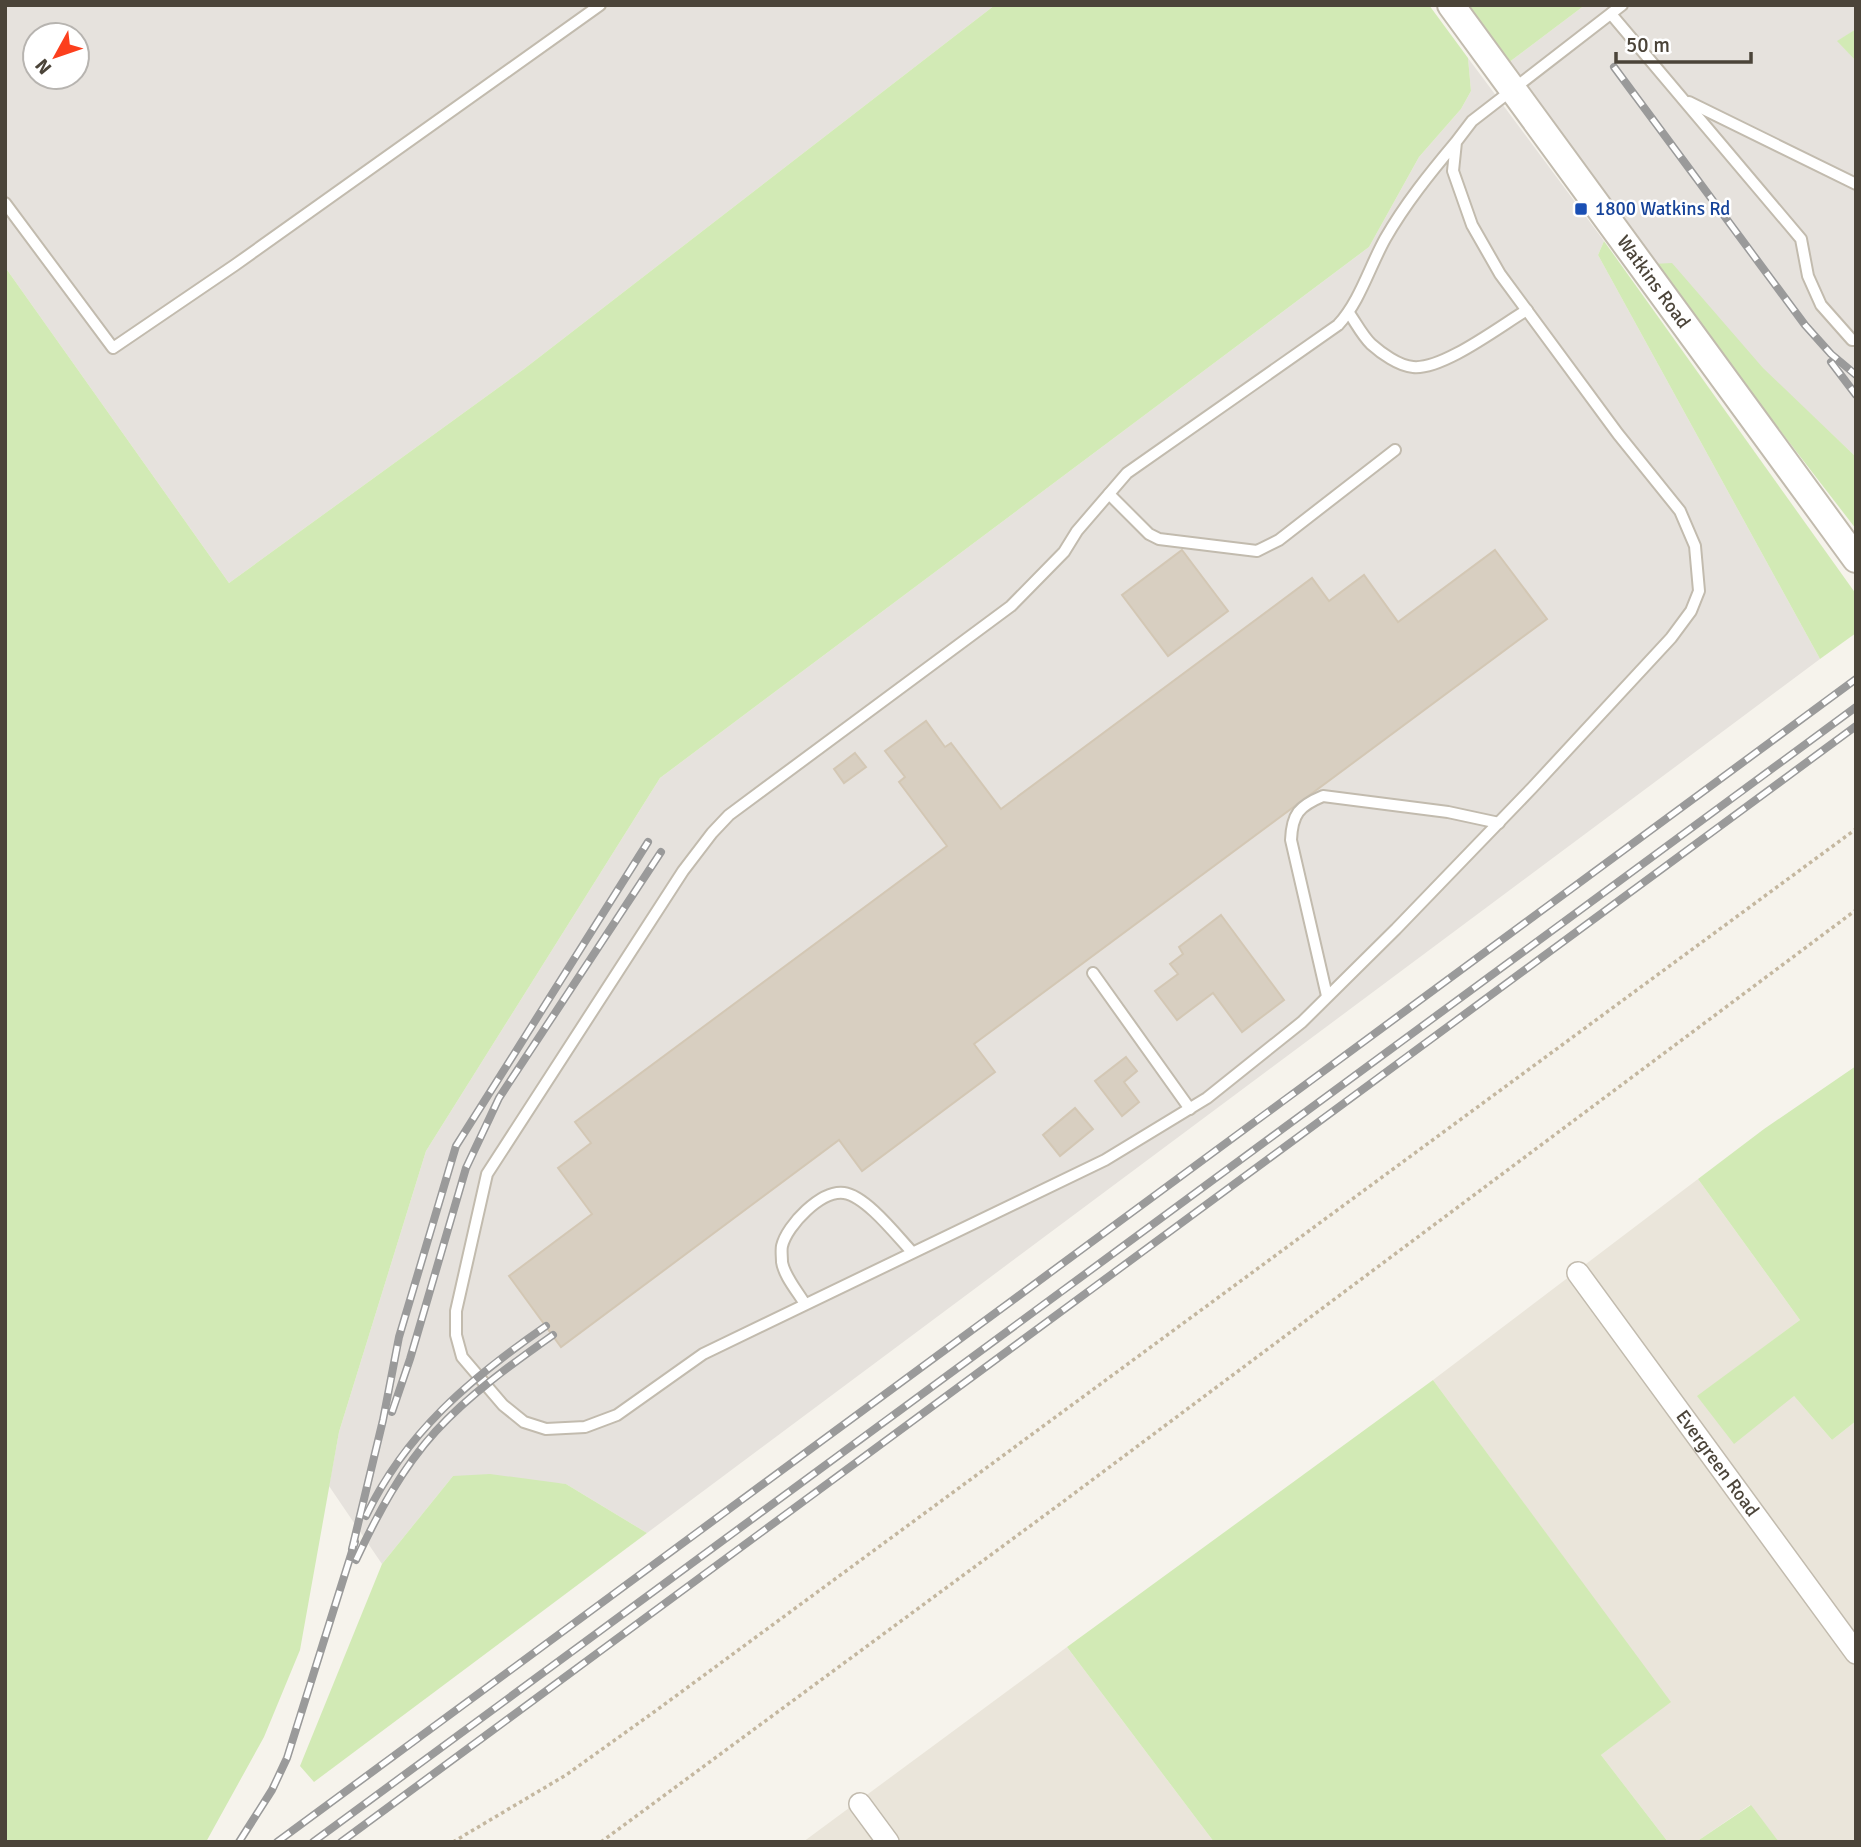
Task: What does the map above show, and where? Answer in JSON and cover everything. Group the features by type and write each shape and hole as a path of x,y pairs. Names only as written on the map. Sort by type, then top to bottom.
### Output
{"street":[{"name":"Watkins Road","path":"1451,5 1856,559"},
{"name":"Evergreen Road","path":"1578,1273 1856,1653"},
{"path":"860,1804 888,1842"}],"lane":[{"path":"5,203 113,348 235,265 600,5"},
{"path":"1456,142 1452,171 1463,205 1500,274 1618,434 1680,512 1695,546 1699,592 1691,611 1671,638 1499,823 1302,1022 1207,1098 1105,1160 702,1354 617,1415 585,1427 546,1429 524,1422 503,1405 462,1357 456,1335 456,1311 487,1174 645,927 712,833 729,815 1011,606 1064,552 1077,531 1128,474 1338,325 1349,313 1385,240 1418,187 1472,121 1511,88 1622,5"},
{"path":"1611,14 1801,239 1808,276 1821,305 1852,340 1856,340"},
{"path":"1683,100 1856,184"},
{"path":"1349,313 1369,342 1382,353 1410,367 1425,367 1441,362 1527,310"},
{"path":"1110,494 1149,534 1159,539 1257,551 1279,540 1395,450"},
{"path":"1327,996 1291,840 1292,820 1306,803 1323,796 1448,812 1499,823"},
{"path":"1093,973 1190,1108"},
{"path":"805,1304 782,1265 781,1246 790,1229 807,1209 824,1196 844,1193 870,1208 912,1252"}],"path":[{"path":"453,1842 566,1775 643,1720 1856,829"},
{"path":"601,1842 1038,1521 1856,910"}],"shaded area":[{"path":"5,5 995,5 524,369 229,583 5,267"},
{"path":"1585,5 1856,5 1856,29 1838,41 1856,61 1856,457 1652,264 1508,63"},
{"path":"1468,58 1604,241 1598,255 1820,659 647,1533 566,1484 453,1476 382,1564 329,1486 339,1432 426,1151 660,778 1369,247 1419,157 1461,109 1471,91"},
{"path":"1698,1179 1800,1320 1698,1396 1794,1396 1832,1440 1856,1421 1856,1842 1779,1842 1750,1805 1696,1842 1668,1842 1601,1755 1670,1702 1433,1380"},
{"path":"1067,1647 1214,1842 803,1842"}],"green space":[{"path":"995,5 1429,5 1468,58 1471,91 1461,109 1419,157 1369,247 660,778 426,1151 339,1432 300,1650 264,1737 206,1842 5,1842 5,267 229,583 524,369"},
{"path":"1465,5 1585,5 1508,63"},
{"path":"1856,29 1856,61 1837,41"},
{"path":"1604,241 1856,594 1856,633 1820,659 1598,255"},
{"path":"1672,263 1763,368 1856,457 1856,529 1652,264"},
{"path":"1856,1066 1856,1421 1832,1440 1794,1396 1734,1444 1697,1396 1800,1320 1698,1179 1764,1129"},
{"path":"1433,1380 1671,1702 1601,1755 1668,1842 1214,1842 1067,1647"},
{"path":"490,1474 566,1484 647,1533 314,1782 300,1766 382,1564 453,1476"},
{"path":"1751,1805 1779,1842 1696,1842"}],"building":[{"path":"1182,550 1228,611 1168,656 1122,595"},
{"path":"1495,550 1547,619 974,1044 995,1072 862,1171 839,1140 561,1347 509,1276 592,1214 558,1168 591,1143 575,1122 947,846 899,782 905,777 885,751 926,721 945,747 951,743 1001,809 1312,578 1329,601 1364,575 1398,622"},
{"path":"855,753 866,767 844,783 834,769"},
{"path":"1221,915 1284,1000 1242,1032 1213,993 1177,1020 1155,991 1178,974 1170,964 1183,954 1179,947"},
{"path":"1126,1057 1137,1071 1124,1082 1139,1102 1122,1116 1095,1081"},
{"path":"1075,1108 1093,1129 1060,1156 1043,1135"}],"railway":[{"path":"1614,67 1805,325 1831,354 1856,375"},
{"path":"1831,362 1856,395"},
{"path":"277,1842 1856,679"},
{"path":"313,1842 1856,707"},
{"path":"341,1842 1856,726"},
{"path":"352,1549 383,1420 399,1337 456,1146 648,842"},
{"path":"392,1412 466,1168 499,1098 661,852"},
{"path":"366,1516 400,1458 443,1409 492,1366 546,1326"},
{"path":"356,1560 391,1492 436,1431 477,1392 553,1335"},
{"path":"239,1842 272,1790 287,1758 355,1542"}],"place":[{"name":"1800 Watkins Rd","path":"1581,209"}]}
